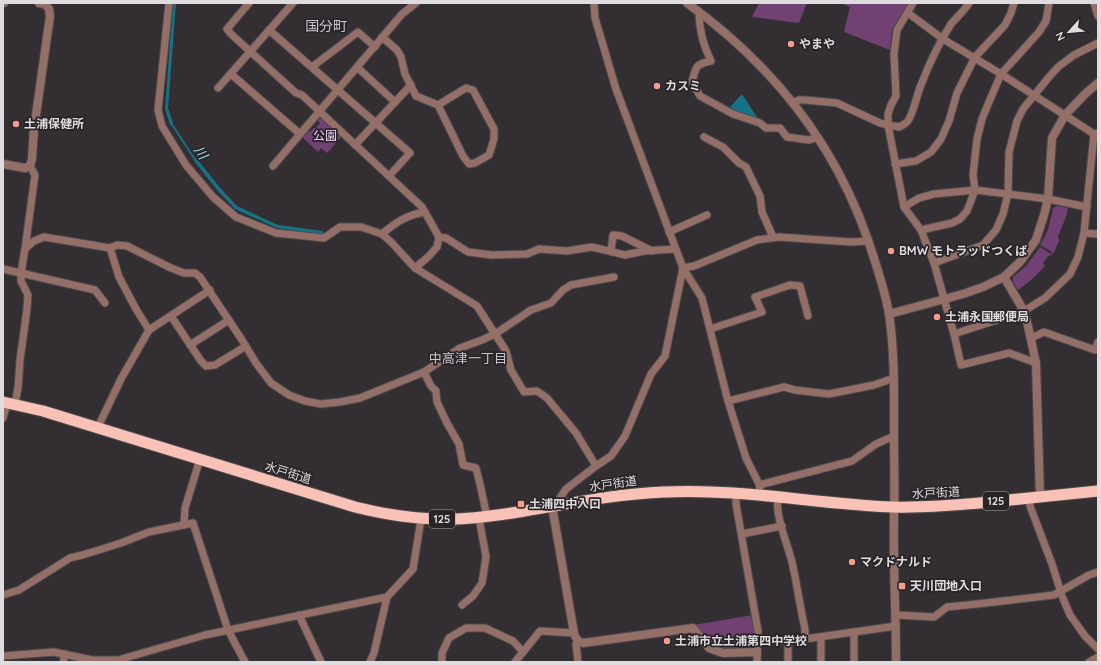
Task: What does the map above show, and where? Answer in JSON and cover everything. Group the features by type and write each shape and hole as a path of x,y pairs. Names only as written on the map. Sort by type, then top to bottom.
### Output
{"highway":[{"name":"水戸街道","path":"8,403 43,411 98,427 355,507 386,514 421,519 452,520 483,517 633,494 663,492 695,491 736,493 760,491 778,497 852,504 918,507 960,505 1098,491"}],"street":[{"path":"3,418 8,403 18,388 28,295 21,281 21,273 35,175 30,166 32,159 34,129 50,16 50,9 45,4 38,3"},
{"path":"169,3 158,110 162,126 182,158 213,197 236,217 276,233 324,238 340,227 354,227 382,234 415,268 477,306 506,351 511,370 524,392 537,391 547,398 576,433 596,466"},
{"path":"249,3 227,29 231,34 296,93 302,95 320,111 422,207 439,236 437,247 415,268"},
{"path":"218,88 293,3"},
{"path":"273,166 402,14 416,3"},
{"path":"594,3 595,18 616,90 675,249 683,268 702,298 728,401 746,458 760,491"},
{"path":"686,3 699,12 754,59 793,103 818,136 855,204 877,266 888,314 894,378 896,662"},
{"path":"913,3 897,30 894,54 896,96 888,114 888,125 904,207 921,230 934,263 961,365 1009,353 1036,363"},
{"path":"793,103 799,100 837,103 880,124 899,127 907,122 912,114 920,87 929,66 951,24 969,3"},
{"path":"895,164 916,161 931,152 941,140 950,121 957,93 975,57 1005,25 1014,3"},
{"path":"921,230 960,219 967,210 974,190 973,175 977,139 982,119 1001,74 1040,32 1046,21 1049,3"},
{"path":"1094,3 1098,16"},
{"path":"699,12 699,25 704,44 711,61 701,63 696,69 692,82 700,96 733,114 760,123 766,128 780,128 787,137 809,140 818,136"},
{"path":"908,13 943,39 975,57 1065,115 1096,133 1084,233 1078,257 1070,274 1045,298 1024,311 954,334"},
{"path":"269,30 410,153 389,176"},
{"path":"312,67 358,32 375,47"},
{"path":"382,38 397,50 401,57 405,74 416,96 438,106 463,156 469,164 475,163 489,155 494,139 494,129 473,90 466,88 438,106"},
{"path":"934,263 983,245 996,230 1003,214 1008,194 1009,152 1017,121 1023,109 1058,67 1074,55 1098,43"},
{"path":"357,67 395,102"},
{"path":"231,74 300,134"},
{"path":"888,314 945,300 977,289 1004,276 1020,262 1036,240 1044,215 1048,199 1052,138 1065,115 1098,83"},
{"path":"355,145 411,85"},
{"path":"704,137 723,147 739,163 746,167 760,196 762,212 773,238"},
{"path":"3,164 25,168 30,166"},
{"path":"904,207 919,198 934,194 974,190 1048,199 1087,207"},
{"path":"382,234 396,222 414,214 425,212"},
{"path":"669,232 707,215"},
{"path":"1084,233 1098,234"},
{"path":"611,251 612,235 622,236 652,251"},
{"path":"439,236 446,238 468,252 492,255 527,254 539,249 567,252 592,247 625,255 675,249"},
{"path":"25,249 34,241 44,237 110,248 117,245 127,246 171,268 184,273 195,273 210,290 256,363 271,383 289,395 305,401 321,404 360,398 424,372 460,348 495,334 531,310 551,303 563,290 571,285 614,277"},
{"path":"683,268 694,266 757,240 779,237 851,242 868,241"},
{"path":"110,248 119,277 149,330"},
{"path":"578,662 576,637 556,506 566,489 611,456 625,436 652,374 665,356 683,268"},
{"path":"3,269 95,290 105,303"},
{"path":"1004,276 1024,311 1036,363 1040,497"},
{"path":"710,329 762,312 754,297 790,285 800,286 808,316"},
{"path":"98,427 121,379 149,330 210,290"},
{"path":"171,316 201,361 206,366 215,365 246,346"},
{"path":"190,345 229,320"},
{"path":"1031,338 1044,332 1095,350 1098,342"},
{"path":"424,372 431,386 436,392 437,402 459,444 463,466 476,468 480,484 486,557 482,583 473,596 462,605"},
{"path":"728,401 784,387 795,390 829,394 874,385 894,378"},
{"path":"760,491 764,484 852,461 876,444 894,436"},
{"path":"184,525 185,508 200,459"},
{"path":"736,493 736,504 758,631 757,662"},
{"path":"778,497 777,504 792,562 806,639"},
{"path":"1029,498 1030,506 1070,615 1085,636 1098,649"},
{"path":"370,662 374,653 387,597 413,569 421,519"},
{"path":"3,594 19,590 70,558 121,543 149,532 193,523 228,630 245,662"},
{"path":"742,534 782,526"},
{"path":"896,615 934,617 947,607 1054,595 1089,575 1098,572"},
{"path":"3,656 54,652 93,661 119,661 205,635 387,597"},
{"path":"299,615 321,662"},
{"path":"758,641 788,641 896,626"},
{"path":"442,662 442,653 449,638 466,628 485,628 513,641 523,652"},
{"path":"515,662 540,631 576,637 583,643 692,628 709,648 723,653 757,652"},
{"path":"854,632 854,662"},
{"path":"820,637 821,662"},
{"path":"788,641 788,662"},
{"path":"63,662 65,654"},
{"path":"1088,662 1098,657"}],"green space":[{"path":"759,3 807,3 799,23 752,17"},
{"path":"841,3 908,3 892,29 890,50 844,32 850,7"},
{"name":"公園","path":"319,115 343,135 327,153 321,148 318,152 301,136 307,129 310,132 316,128 320,123 316,118"},
{"path":"1057,206 1068,208 1058,236 1059,241 1054,252 1051,255 1048,256 1043,263 1045,266 1042,270 1018,290 1013,282 1013,277 1027,265 1040,247 1051,254 1052,252 1040,245 1048,230 1053,208"},
{"path":"753,615 755,646 744,649 732,650 714,647 707,642 693,625"}],"water":[{"path":"173,3 176,3 168,108 173,123 170,125 165,109"},
{"path":"742,94 760,122 734,112 729,108"},
{"path":"197,159 237,206 278,225 323,231 323,235 277,228 235,209 218,191 194,161"}],"waterway":[{"name":"川","path":"171,123 196,161"}],"place":[{"name":"やまや","path":"791,44"},
{"name":"カスミ","path":"657,86"},
{"name":"土浦保健所","path":"16,124"},
{"name":"BMW モトラッドつくば","path":"891,251"},
{"name":"土浦永国郵便局","path":"937,317"},
{"name":"土浦四中入口","path":"521,504"},
{"name":"マクドナルド","path":"852,562"},
{"name":"天川団地入口","path":"902,586"},
{"name":"土浦市立土浦第四中学校","path":"667,641"}],"district":[{"name":"国分町","path":"326,26"},
{"name":"中高津一丁目","path":"468,358"}]}
